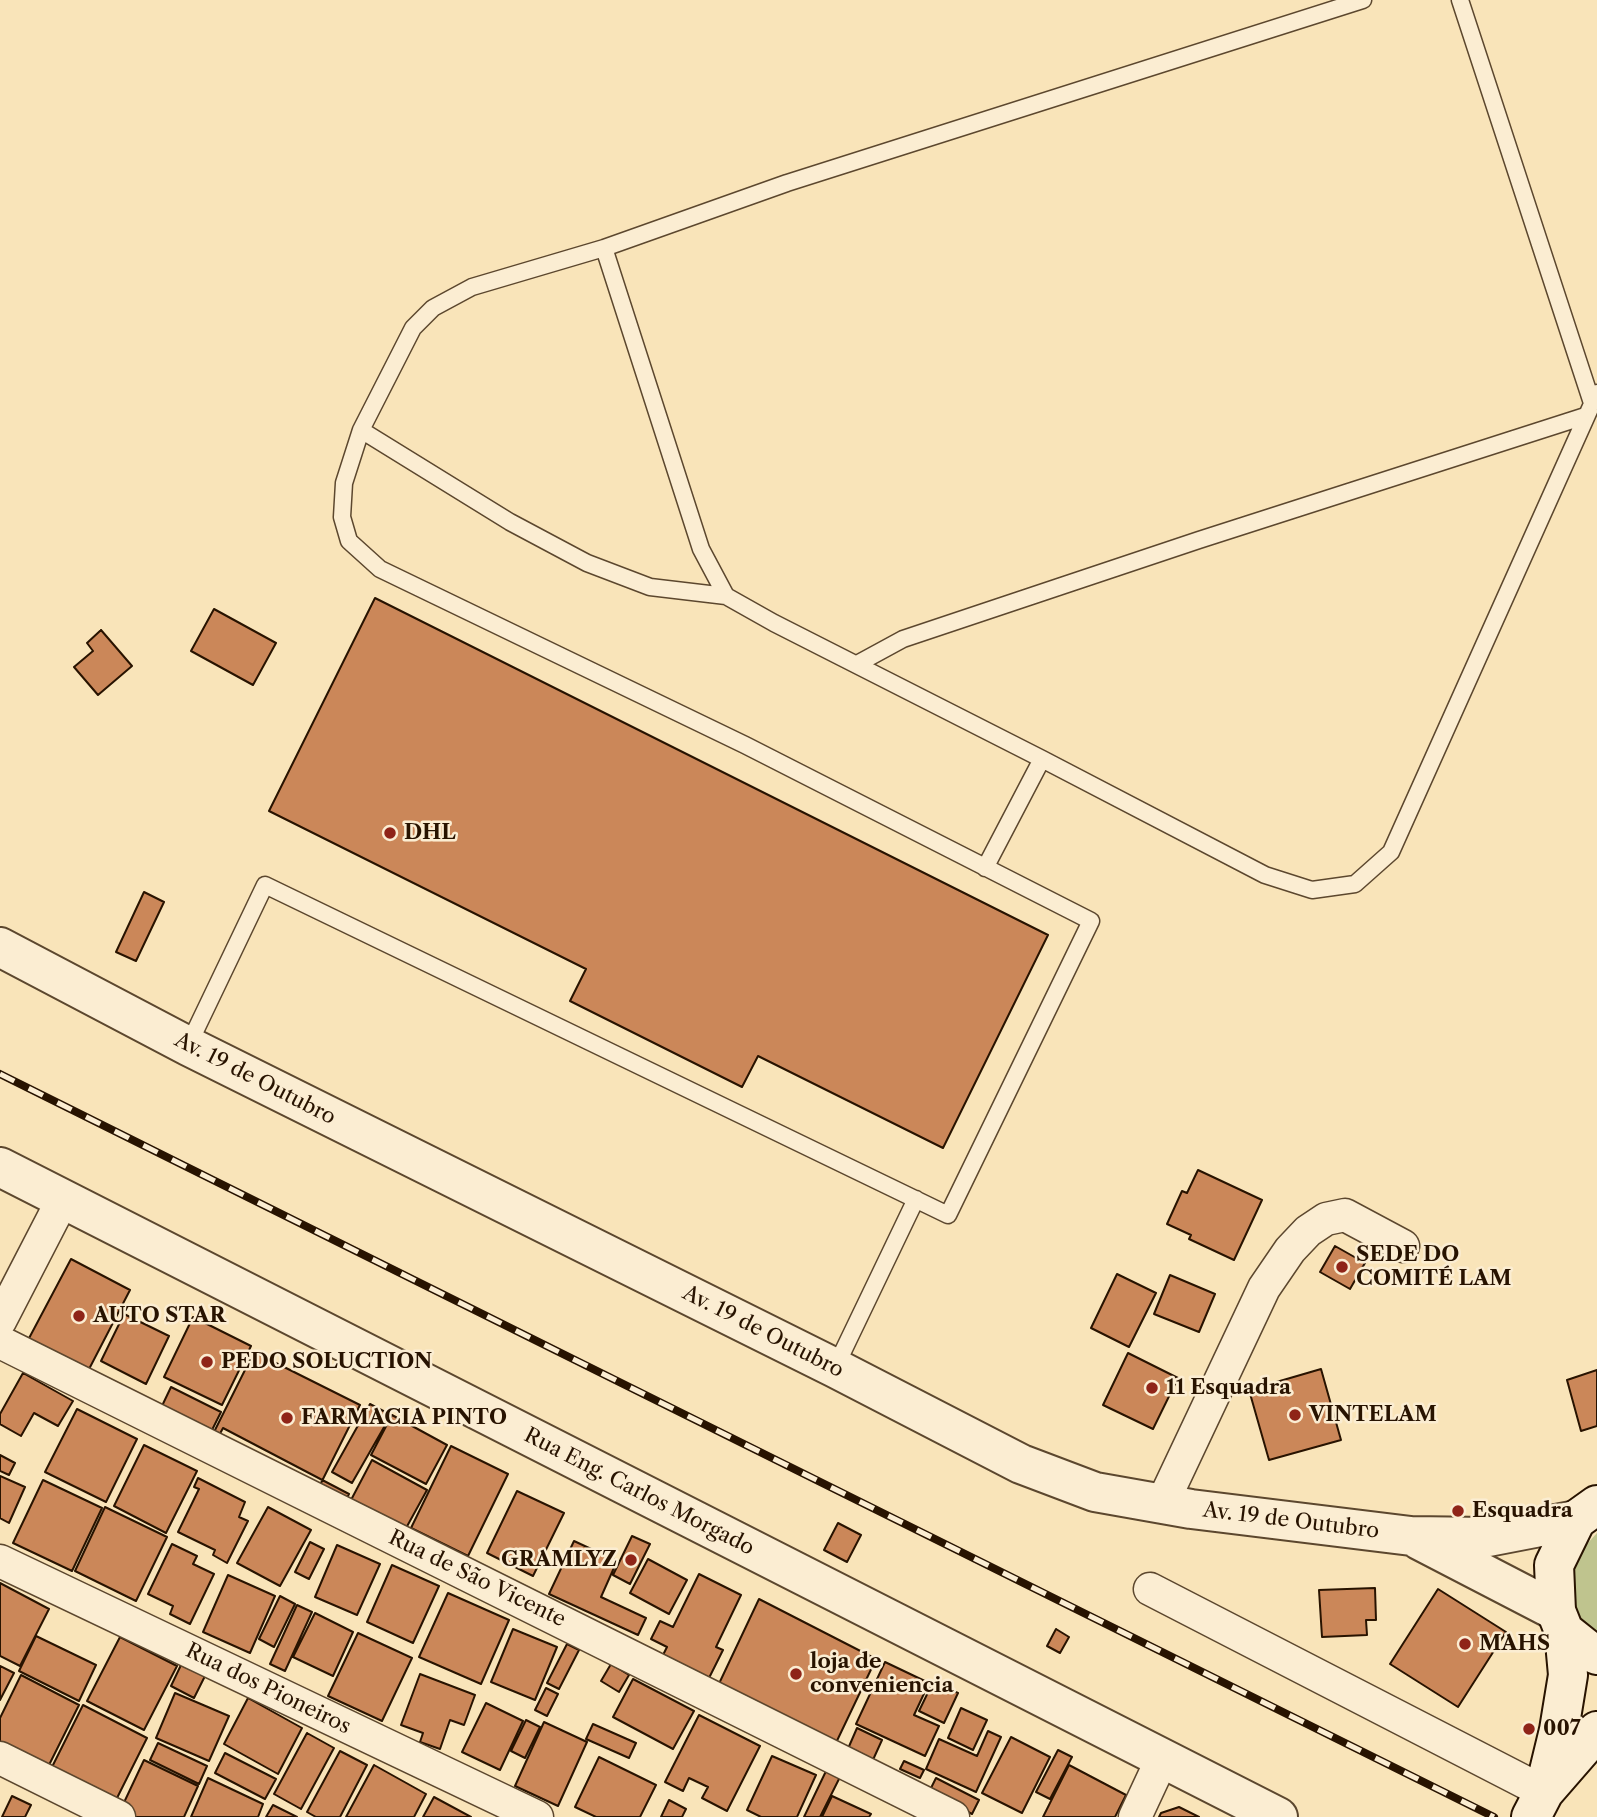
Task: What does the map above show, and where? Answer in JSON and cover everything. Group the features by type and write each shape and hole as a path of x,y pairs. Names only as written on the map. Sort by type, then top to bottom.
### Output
{"street":[{"name":"Av. 19 de Outubro","path":"0,947 188,1045 835,1368 1021,1464 1095,1492 1162,1504 1410,1536 1488,1537 1586,1513"},
{"name":"Rua Eng. Carlos Morgado","path":"0,1167 1278,1817"},
{"path":"0,1321 63,1199"},
{"path":"1162,1504 1264,1288 1290,1250 1308,1231 1326,1219 1345,1215 1403,1245"},
{"name":"Rua de São Vicente","path":"0,1342 953,1817"},
{"path":"1537,1805 1569,1675 1554,1565 1586,1513"},
{"path":"1410,1536 1560,1621 1589,1651 1597,1655"},
{"name":"Rua dos Pioneiros","path":"0,1561 537,1817"},
{"path":"1150,1590 1537,1805"},
{"path":"1537,1805 1597,1731"},
{"path":"0,1758 119,1817"},
{"path":"1135,1817 1162,1759"}],"lane":[{"path":"188,1045 265,885 947,1215 1091,921 745,745 380,569 349,541 342,517 344,483 361,430 413,328 433,308 472,286 604,248 787,183 1363,0"},
{"path":"361,430 510,522 587,564 650,587 726,596 1265,876 1311,890 1355,884 1391,852 1592,404 1460,0"},
{"path":"604,248 701,549 726,596"},
{"path":"857,664 903,639 1212,536 1592,404"},
{"path":"985,868 1042,759"},
{"path":"835,1368 916,1199"}],"green space":[{"path":"1597,1533 1597,1636 1577,1617 1569,1580 1577,1555"}],"building":[{"name":"DHL","path":"375,598 1048,935 943,1148 758,1056 742,1087 570,1001 586,969 269,811"},
{"path":"214,609 276,643 253,685 191,651"},
{"path":"101,630 132,666 98,695 74,667 93,651 87,643"},
{"path":"144,892 164,902 136,961 116,952"},
{"path":"1198,1170 1262,1200 1234,1260 1189,1239 1191,1235 1167,1224 1182,1191 1187,1193"},
{"name":"SEDE DO COMITÉ LAM","path":"1335,1246 1365,1263 1350,1289 1320,1272"},
{"name":"AUTO STAR","path":"71,1259 130,1290 87,1373 27,1342"},
{"path":"1117,1274 1156,1293 1129,1347 1091,1328"},
{"path":"1170,1275 1215,1294 1199,1332 1154,1314"},
{"path":"124,1314 169,1336 146,1384 101,1361"},
{"name":"PEDO SOLUCTION","path":"193,1317 251,1346 222,1405 164,1377"},
{"name":"FARMACIA PINTO","path":"254,1352 360,1405 320,1485 214,1432"},
{"name":"11 Esquadra","path":"1128,1353 1178,1378 1153,1429 1103,1405"},
{"name":"VINTELAM","path":"1321,1369 1341,1440 1269,1460 1249,1390"},
{"path":"1597,1370 1597,1426 1581,1431 1567,1380"},
{"path":"23,1373 73,1401 58,1426 34,1413 21,1436 0,1424 0,1414"},
{"path":"171,1387 221,1412 211,1432 161,1408"},
{"path":"370,1404 391,1415 352,1483 332,1472"},
{"path":"77,1409 137,1439 106,1502 45,1472"},
{"path":"392,1415 447,1445 426,1484 371,1455"},
{"path":"223,1428 349,1494 340,1511 214,1445"},
{"path":"144,1445 197,1471 166,1533 114,1506"},
{"path":"451,1446 508,1474 468,1556 411,1528"},
{"path":"0,1455 15,1463 9,1475 0,1471"},
{"path":"372,1460 427,1490 405,1530 351,1500"},
{"path":"0,1476 25,1487 9,1523 0,1518"},
{"path":"198,1478 245,1502 239,1517 248,1521 227,1563 213,1555 215,1550 178,1532 199,1489 194,1487"},
{"path":"43,1480 102,1508 72,1571 13,1543"},
{"path":"517,1491 564,1513 533,1576 487,1553"},
{"path":"105,1507 167,1537 136,1601 75,1571"},
{"path":"268,1507 311,1530 280,1586 237,1563"},
{"path":"838,1523 861,1535 847,1562 824,1550"},
{"name":"GRAMLYZ","path":"632,1536 650,1544 630,1584 613,1575"},
{"path":"574,1541 617,1561 601,1597 646,1618 638,1635 549,1594"},
{"path":"310,1542 324,1549 309,1579 295,1572"},
{"path":"172,1544 197,1556 193,1564 214,1574 190,1624 170,1614 173,1606 148,1594"},
{"path":"337,1545 380,1564 357,1615 315,1597"},
{"path":"648,1559 687,1580 669,1614 630,1593"},
{"path":"392,1565 439,1586 413,1643 367,1622"},
{"path":"699,1574 741,1595 716,1647 723,1650 709,1678 663,1655 667,1647 651,1639 660,1621 673,1627"},
{"path":"228,1575 275,1596 250,1653 203,1632"},
{"path":"0,1583 49,1609 20,1666 0,1656"},
{"path":"1375,1588 1376,1620 1366,1620 1367,1635 1322,1637 1319,1590"},
{"name":"MAHS","path":"1438,1589 1506,1632 1458,1707 1390,1664"},
{"path":"448,1593 509,1620 481,1684 419,1657"},
{"path":"280,1596 295,1604 274,1647 259,1639"},
{"name":"loja de conveniencia","path":"759,1599 876,1659 834,1747 716,1690"},
{"path":"297,1605 312,1612 285,1671 270,1664"},
{"path":"315,1613 353,1632 333,1676 293,1657"},
{"path":"513,1629 557,1647 535,1700 491,1682"},
{"path":"1056,1629 1069,1637 1060,1653 1047,1646"},
{"path":"358,1633 412,1658 382,1721 328,1696"},
{"path":"36,1636 96,1665 79,1701 19,1671"},
{"path":"120,1637 177,1666 144,1730 87,1701"},
{"path":"567,1644 579,1650 559,1689 547,1683"},
{"path":"885,1662 929,1683 914,1715 939,1726 925,1756 856,1724"},
{"path":"611,1664 629,1675 619,1692 601,1681"},
{"path":"181,1665 205,1676 194,1698 171,1686"},
{"path":"0,1666 14,1673 0,1700"},
{"path":"420,1674 475,1695 464,1725 450,1720 440,1749 420,1742 423,1733 401,1725"},
{"path":"21,1675 79,1705 47,1769 0,1746 0,1718"},
{"path":"633,1679 694,1711 673,1749 613,1717"},
{"path":"933,1682 958,1693 944,1723 919,1711"},
{"path":"546,1688 558,1694 547,1716 535,1710"},
{"path":"175,1693 229,1716 209,1761 156,1738"},
{"path":"248,1698 302,1728 278,1774 224,1744"},
{"path":"486,1703 523,1721 500,1770 462,1752"},
{"path":"83,1705 147,1738 114,1804 50,1771"},
{"path":"961,1708 987,1720 973,1750 948,1738"},
{"path":"699,1715 760,1746 727,1811 702,1798 708,1787 689,1778 683,1791 665,1782"},
{"path":"526,1720 540,1727 525,1758 511,1751"},
{"path":"544,1722 587,1742 558,1806 515,1786"},
{"path":"593,1724 636,1743 629,1758 586,1739"},
{"path":"857,1728 882,1740 872,1762 847,1751"},
{"path":"988,1731 1001,1737 976,1792 926,1769 939,1739 977,1756"},
{"path":"307,1733 334,1748 301,1809 274,1794"},
{"path":"1011,1737 1050,1757 1022,1813 982,1793"},
{"path":"158,1743 207,1766 199,1784 150,1760"},
{"path":"1058,1750 1072,1757 1050,1799 1036,1792"},
{"path":"340,1751 367,1765 340,1817 316,1817 307,1812"},
{"path":"225,1753 276,1779 265,1799 215,1773"},
{"path":"772,1756 816,1775 797,1817 761,1817 747,1810"},
{"path":"599,1757 656,1785 640,1817 596,1817 575,1807"},
{"path":"144,1760 198,1786 184,1817 133,1817 120,1811"},
{"path":"904,1761 924,1770 920,1778 900,1769"},
{"path":"374,1765 426,1794 414,1817 346,1817"},
{"path":"1069,1765 1126,1795 1115,1817 1043,1817"},
{"path":"827,1769 840,1777 820,1817 804,1817"},
{"path":"208,1778 263,1804 258,1817 191,1817"},
{"path":"936,1778 979,1800 972,1814 929,1792"},
{"path":"12,1796 31,1805 25,1817 2,1817"},
{"path":"832,1796 871,1814 869,1817 822,1817"},
{"path":"434,1797 471,1817 423,1817"},
{"path":"669,1800 686,1809 682,1817 661,1817"},
{"path":"273,1805 297,1817 266,1817"},
{"path":"1179,1807 1199,1817 1159,1817 1161,1813"}],"railway":[{"path":"0,1074 1494,1817"}],"place":[{"name":"DHL","path":"390,833"},
{"name":"SEDE DO COMITÉ LAM","path":"1342,1267"},
{"name":"AUTO STAR","path":"79,1316"},
{"name":"PEDO SOLUCTION","path":"207,1362"},
{"name":"11 Esquadra","path":"1152,1388"},
{"name":"VINTELAM","path":"1295,1415"},
{"name":"FARMACIA PINTO","path":"287,1418"},
{"name":"Esquadra","path":"1458,1511"},
{"name":"GRAMLYZ","path":"631,1560"},
{"name":"MAHS","path":"1465,1644"},
{"name":"loja de conveniencia","path":"796,1674"},
{"name":"007","path":"1529,1729"}]}
